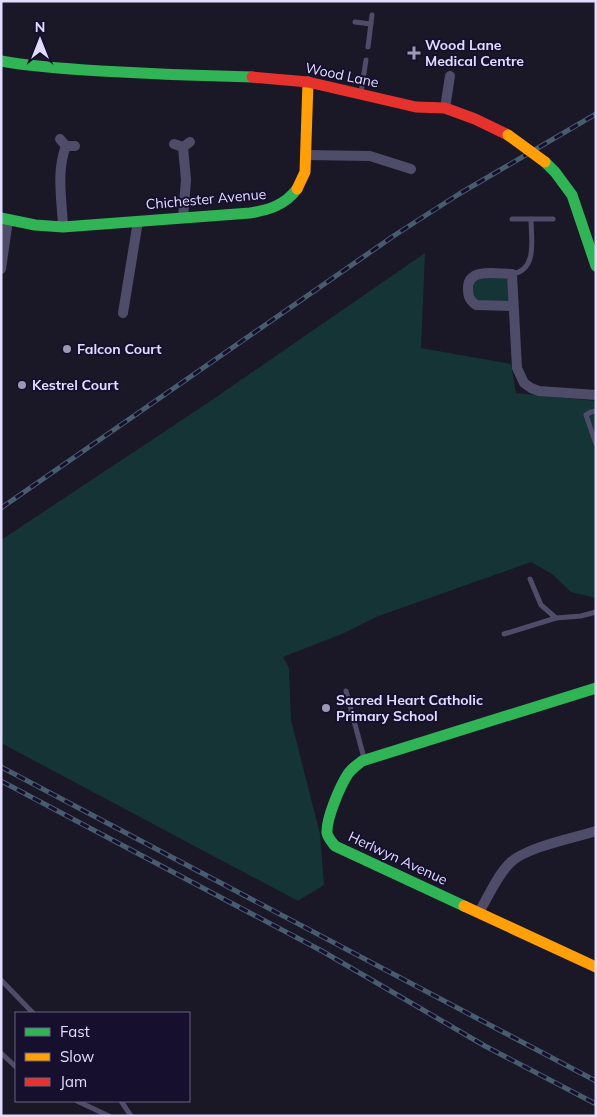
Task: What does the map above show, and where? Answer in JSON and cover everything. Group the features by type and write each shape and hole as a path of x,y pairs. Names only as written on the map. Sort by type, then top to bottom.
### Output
{"street":[{"name":"Wood Lane","path":"1,61 22,65 73,69 172,75 265,77 308,82 416,107 445,108 475,119 508,135 556,172 572,195 596,266"},
{"path":"445,108 450,76"},
{"name":"Chichester Avenue","path":"5,219 35,225 63,227 250,213 274,208 292,196 305,172 308,82"},
{"path":"63,227 60,172 62,157 67,144"},
{"path":"183,144 186,180 183,218"},
{"path":"306,155 370,156 411,169"},
{"path":"1,269 5,219"},
{"path":"123,313 138,221"},
{"path":"513,306 481,306 472,302 468,295 468,282 473,276 482,273 512,274 517,368 524,383 530,388 539,390 596,395"},
{"name":"Herlwyn Avenue","path":"596,688 365,760 354,766 346,776 331,815 327,832 330,841 335,846 596,967"},
{"path":"479,912 511,862 522,854 596,831"}],"lane":[{"path":"368,47 372,15"},
{"path":"355,22 371,24"},
{"path":"361,94 366,60"},
{"path":"512,219 553,219"},
{"path":"512,274 523,271 529,264 531,258 531,219"},
{"path":"596,411 586,415 596,444"},
{"path":"530,579 541,605 556,618"},
{"path":"504,634 556,618 581,616 596,612"},
{"path":"346,691 365,760"},
{"path":"1,980 32,1012"},
{"path":"1,1053 15,1066"},
{"path":"79,1102 109,1116"},
{"path":"122,1102 130,1116"}],"green space":[{"path":"425,253 421,348 511,364 516,393 596,401 596,598 571,592 552,574 531,562 376,617 344,633 283,657 289,668 291,720 320,834 324,885 298,901 1,743 1,540 209,402"},
{"path":"512,274 513,306 472,302 470,279"}],"railway":[{"path":"1,508 395,235 459,194 596,114"},
{"path":"1,767 596,1081"},
{"path":"1,781 322,951 485,1046 596,1104"}],"traffic: fast":[{"path":"1,61 88,70 252,77"},
{"path":"545,162 572,195 596,266"},
{"path":"1,218 35,225 63,227 250,213 282,203 297,189"},
{"path":"464,906 335,846 327,833 327,827 334,803 348,774 362,761 596,688"}],"traffic: slow":[{"path":"297,189 305,172 308,82"},
{"path":"508,135 545,162"},
{"path":"464,906 596,967"}],"traffic: jam":[{"path":"252,77 308,82 416,107 445,108 475,119 508,135"}],"place":[{"name":"Wood Lane Medical Centre","path":"414,53"},
{"name":"Falcon Court","path":"67,349"},
{"name":"Kestrel Court","path":"22,385"},
{"name":"Sacred Heart Catholic Primary School","path":"326,708"}]}
